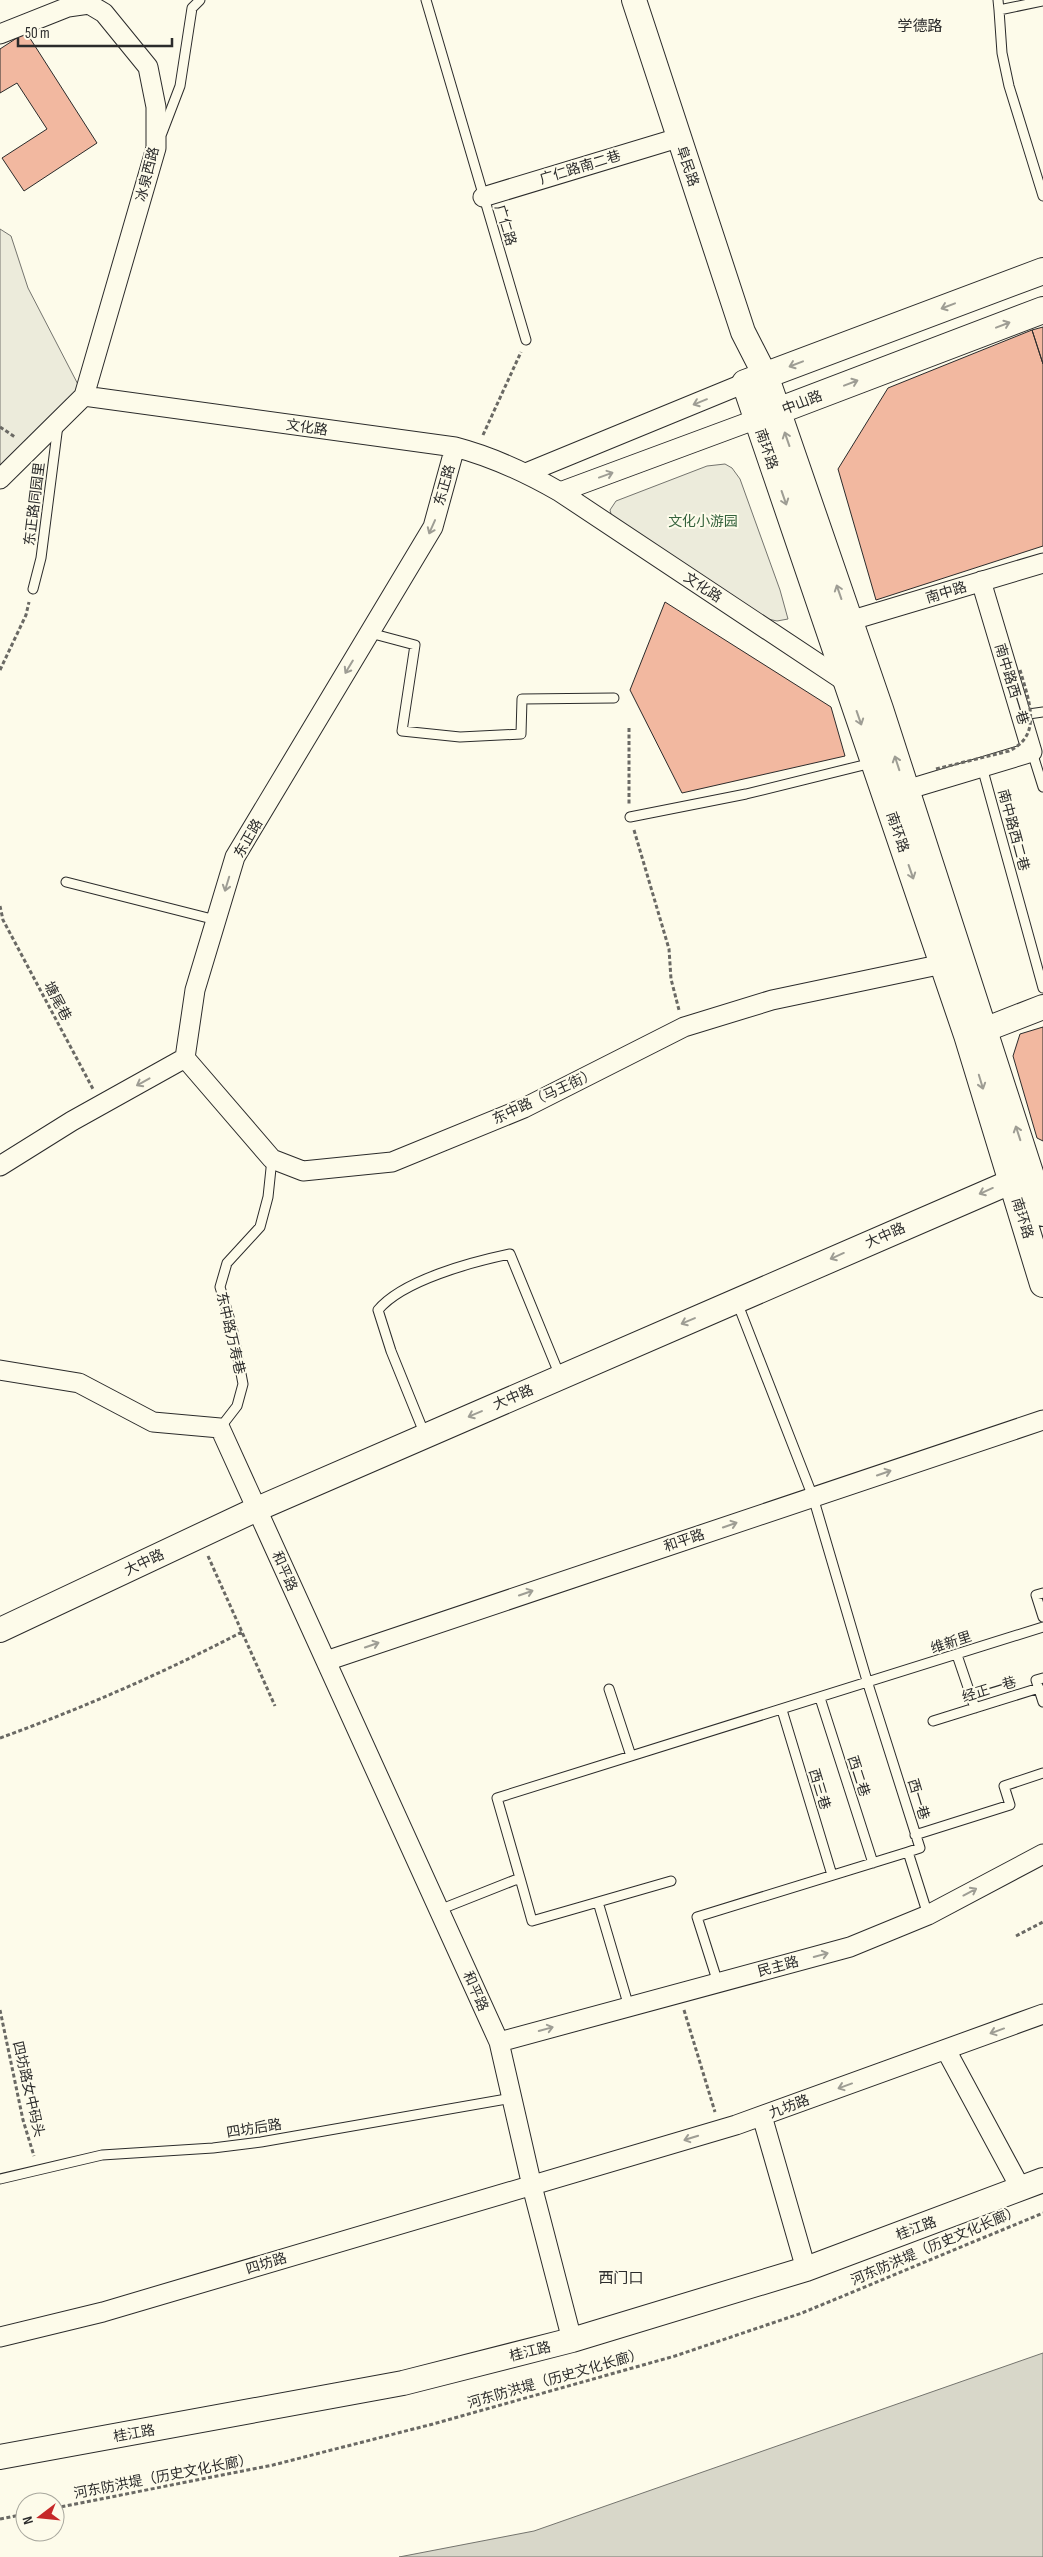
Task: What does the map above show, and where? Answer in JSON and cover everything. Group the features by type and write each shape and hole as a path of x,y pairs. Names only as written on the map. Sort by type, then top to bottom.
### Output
{"main road":[{"path":"755,379 1043,271"},
{"name":"中山路","path":"767,415 1043,310"},
{"name":"南环路","path":"755,379 846,682 943,964 1021,1177 1043,1213"},
{"name":"南环路","path":"767,415 849,621 984,1030 1021,1177 1043,1284"}],"street":[{"name":"阜民路","path":"634,0 743,332 755,379"},
{"name":"冰泉西路","path":"0,34 68,7 89,4 104,13 148,67 156,107 156,148 84,396"},
{"name":"广仁路南二巷","path":"483,197 678,138"},
{"path":"526,473 755,379"},
{"path":"0,479 84,396"},
{"name":"文化路","path":"84,396 455,447 475,452 526,473 560,492 846,682"},
{"name":"中山路","path":"560,492 767,415"},
{"name":"东正路","path":"185,1058 195,990 235,857 433,527 455,447"},
{"name":"南中路","path":"849,621 1043,563"},
{"name":"南中路西一巷","path":"981,581 1032,752"},
{"path":"906,790 1032,752"},
{"name":"东中路（马王街）","path":"185,1058 272,1159 303,1171 392,1162 524,1108 684,1028 772,1000 943,964"},
{"path":"984,1030 1043,1007"},
{"path":"1,1162 185,1058"},
{"name":"大中路","path":"0,1630 256,1509 1021,1177"},
{"path":"0,1370 78,1382 153,1422 220,1428 256,1509"},
{"name":"和平路","path":"326,1661 1043,1420"},
{"name":"和平路","path":"256,1509 499,2042 532,2186 572,2340"},
{"name":"民主路","path":"499,2042 850,1947 928,1915 1043,1854"},
{"name":"九坊路","path":"532,2186 762,2116 1043,2014"},
{"path":"946,2050 1021,2189"},
{"path":"762,2116 806,2269"},
{"name":"桂江路","path":"0,2457 403,2383 572,2340 806,2269 1043,2180"},
{"name":"四坊路","path":"0,2337 103,2312 532,2186"}],"lane":[{"path":"156,148 180,86 192,8 200,0"},
{"name":"广仁路","path":"426,0 526,340"},
{"path":"998,0 1002,53 1009,86 1043,196"},
{"path":"999,10 1043,1"},
{"name":"东正路同园里","path":"33,589 40,558 58,422"},
{"path":"370,633 415,645 402,731 460,737 521,734 522,699 614,698"},
{"path":"1022,715 1043,712"},
{"name":"南中路西一巷","path":"1032,752 1043,787"},
{"path":"630,817 746,794 874,763"},
{"name":"南中路西二巷","path":"982,766 1043,988"},
{"path":"66,882 216,920"},
{"name":"东中路万寿巷","path":"220,1428 237,1406 242,1384 232,1328 220,1287 227,1263 260,1227 268,1196 272,1159"},
{"path":"425,1435 391,1351 378,1310 389,1297 447,1271 464,1264 510,1254 560,1376"},
{"name":"西一巷","path":"736,1300 813,1497 868,1684 920,1848 908,1852"},
{"path":"1043,1593 1036,1595 1043,1617"},
{"name":"维新里","path":"520,1878 497,1798 1043,1628"},
{"path":"957,1655 975,1708"},
{"name":"经正一巷","path":"933,1721 1038,1688 1036,1680 1043,1678"},
{"path":"1038,1688 1043,1702"},
{"path":"610,1689 630,1756"},
{"name":"西二巷","path":"820,1698 873,1863"},
{"name":"西三巷","path":"782,1710 832,1876"},
{"path":"916,1835 1010,1805 1004,1786 1043,1773"},
{"path":"718,1983 698,1917 908,1852 928,1915"},
{"path":"439,1910 520,1878 532,1921 671,1881"},
{"path":"598,1902 629,2007"},
{"name":"四坊后路","path":"0,2179 102,2155 242,2144 512,2098"}],"path":[{"path":"475,452 526,340"},
{"path":"0,670 26,615 33,589"},
{"path":"936,769 1009,751 1018,747 1029,736 1033,726 1033,714 1020,670"},
{"path":"629,728 630,817 669,949 671,979 684,1028"},
{"name":"塘尾巷","path":"0,906 4,920 50,1013 101,1105"},
{"path":"199,1536 275,1706"},
{"path":"0,1738 76,1710 172,1669 242,1632"},
{"path":"1016,1936 1043,1922"},
{"path":"679,1993 720,2130"},
{"name":"四坊路女中码头","path":"0,2010 23,2120 38,2171"},
{"name":"河东防洪堤（历史文化长廊）","path":"65,2506 273,2465 433,2424 676,2356 802,2314 1043,2213"},
{"path":"0,2519 15,2516"}],"green space":[{"path":"0,229 11,236 28,288 84,396 0,479"},
{"name":"文化小游园","path":"725,464 732,468 740,479 780,590 788,619 777,621 768,619 612,518 610,510 616,501 707,466"}],"shaded area":[{"path":"1043,2353 1043,2557 399,2557 534,2531"}],"building":[{"path":"26,32 97,143 24,191 2,158 47,129 17,83 0,93 0,49"},
{"path":"1043,327 1043,364 1032,330"},
{"path":"1032,330 1043,364 1043,546 876,600 838,469 888,388"},
{"path":"665,602 831,707 845,756 682,793 630,690"},
{"path":"1043,1027 1043,1141 1037,1138 1013,1056 1020,1034"}],"district":[{"name":"学德路","path":"920,26"},
{"name":"西门口","path":"621,2278"}]}
